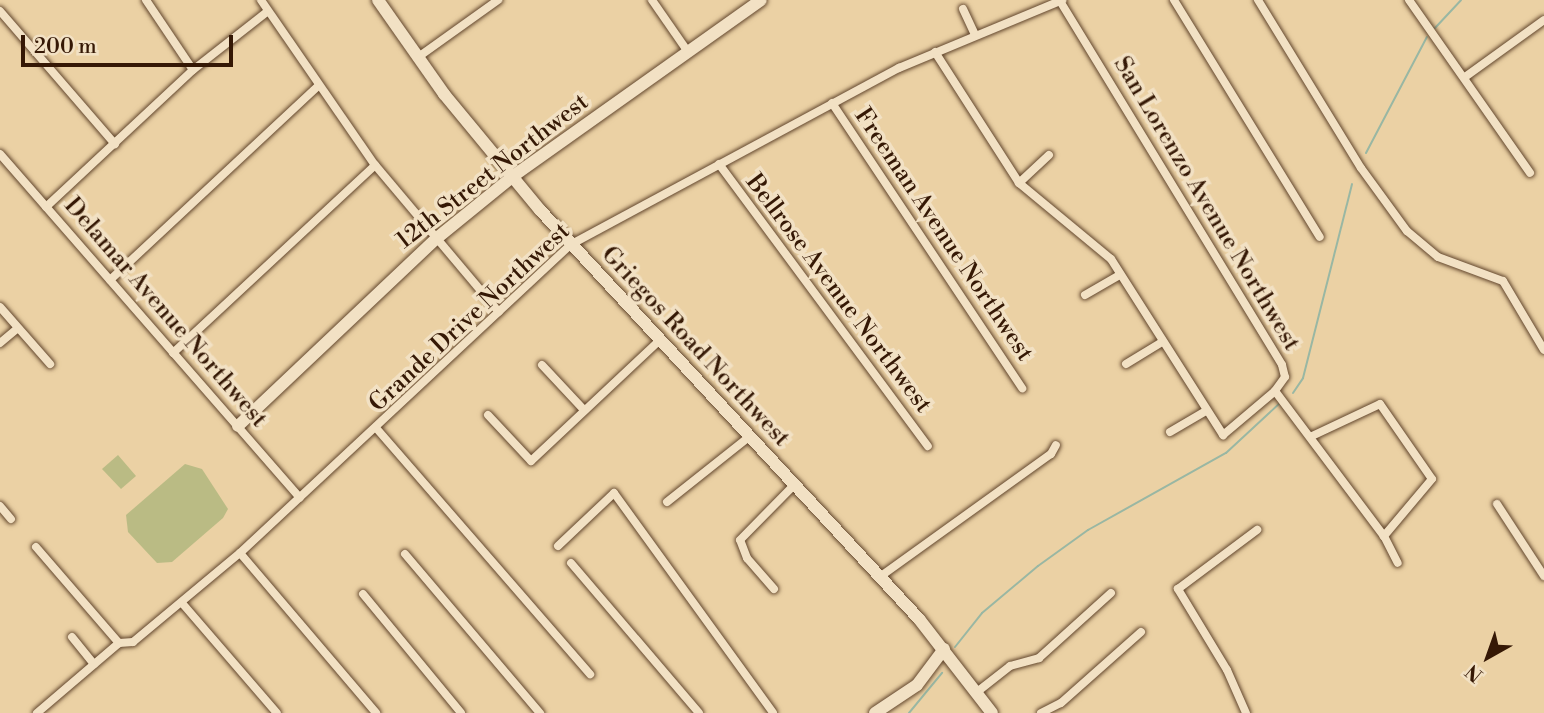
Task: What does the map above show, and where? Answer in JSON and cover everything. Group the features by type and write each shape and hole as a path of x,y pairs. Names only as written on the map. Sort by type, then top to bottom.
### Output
{"main road":[{"name":"Griegos Road Northwest","path":"378,0 417,58 570,245 881,576 944,649 992,713"},
{"name":"12th Street Northwest","path":"237,426 437,238 512,177 761,0"},
{"path":"875,713 917,685 944,649"}],"street":[{"path":"146,0 193,70"},
{"path":"261,0 375,165 499,312"},
{"path":"417,58 498,0"},
{"path":"652,0 688,52"},
{"path":"1035,0 1041,9"},
{"name":"Grande Drive Northwest","path":"37,713 118,643 133,642 240,553 377,429 570,245 832,103 935,52 1061,0"},
{"name":"San Lorenzo Avenue Northwest","path":"1061,0 1282,365 1285,377 1275,391 1312,436 1384,536 1398,563"},
{"path":"1174,0 1320,237"},
{"path":"1258,0 1361,168 1407,231 1438,257 1503,281 1544,350"},
{"path":"1409,0 1465,76 1530,173"},
{"path":"963,9 975,35"},
{"path":"0,11 115,144"},
{"path":"47,207 193,70 268,11"},
{"path":"1465,76 1544,20"},
{"path":"935,52 1019,183 1111,259 1223,435 1275,391"},
{"path":"110,280 318,86"},
{"name":"Freeman Avenue Northwest","path":"832,103 1022,388"},
{"name":"Delamar Avenue Northwest","path":"0,154 300,498"},
{"path":"1019,183 1049,155"},
{"name":"Bellrose Avenue Northwest","path":"719,164 928,446"},
{"path":"173,353 375,165"},
{"path":"1085,295 1119,275"},
{"path":"0,307 50,364"},
{"path":"0,343 18,328"},
{"path":"488,415 531,461 660,340"},
{"path":"1126,365 1162,342"},
{"path":"542,365 584,410"},
{"path":"1312,436 1380,404 1396,425 1432,479 1384,536"},
{"path":"1170,432 1206,411"},
{"path":"377,429 590,674"},
{"path":"667,502 750,436"},
{"path":"881,576 1051,454 1056,445"},
{"path":"774,589 747,558 740,540 794,485"},
{"path":"558,545 614,494 773,713"},
{"path":"1497,504 1544,576"},
{"path":"0,506 11,519"},
{"path":"1246,713 1227,670 1178,589 1257,530"},
{"path":"36,547 118,643"},
{"path":"240,553 376,713"},
{"path":"405,554 540,713"},
{"path":"570,564 699,713"},
{"path":"977,692 1010,666 1039,658 1111,593"},
{"path":"363,594 461,713"},
{"path":"182,603 277,713"},
{"path":"1041,713 1061,703 1141,632"},
{"path":"72,637 94,664"}],"green space":[{"path":"118,455 136,476 121,489 102,469"},
{"path":"185,464 202,469 228,509 223,518 172,562 157,563 128,532 126,515"}],"waterway":[{"path":"1435,28 1461,0"},
{"path":"1366,153 1427,37"},
{"path":"1293,393 1303,378 1352,184"},
{"path":"955,647 982,613 1038,566 1088,530 1226,453 1279,404"},
{"path":"909,713 942,673"}]}
